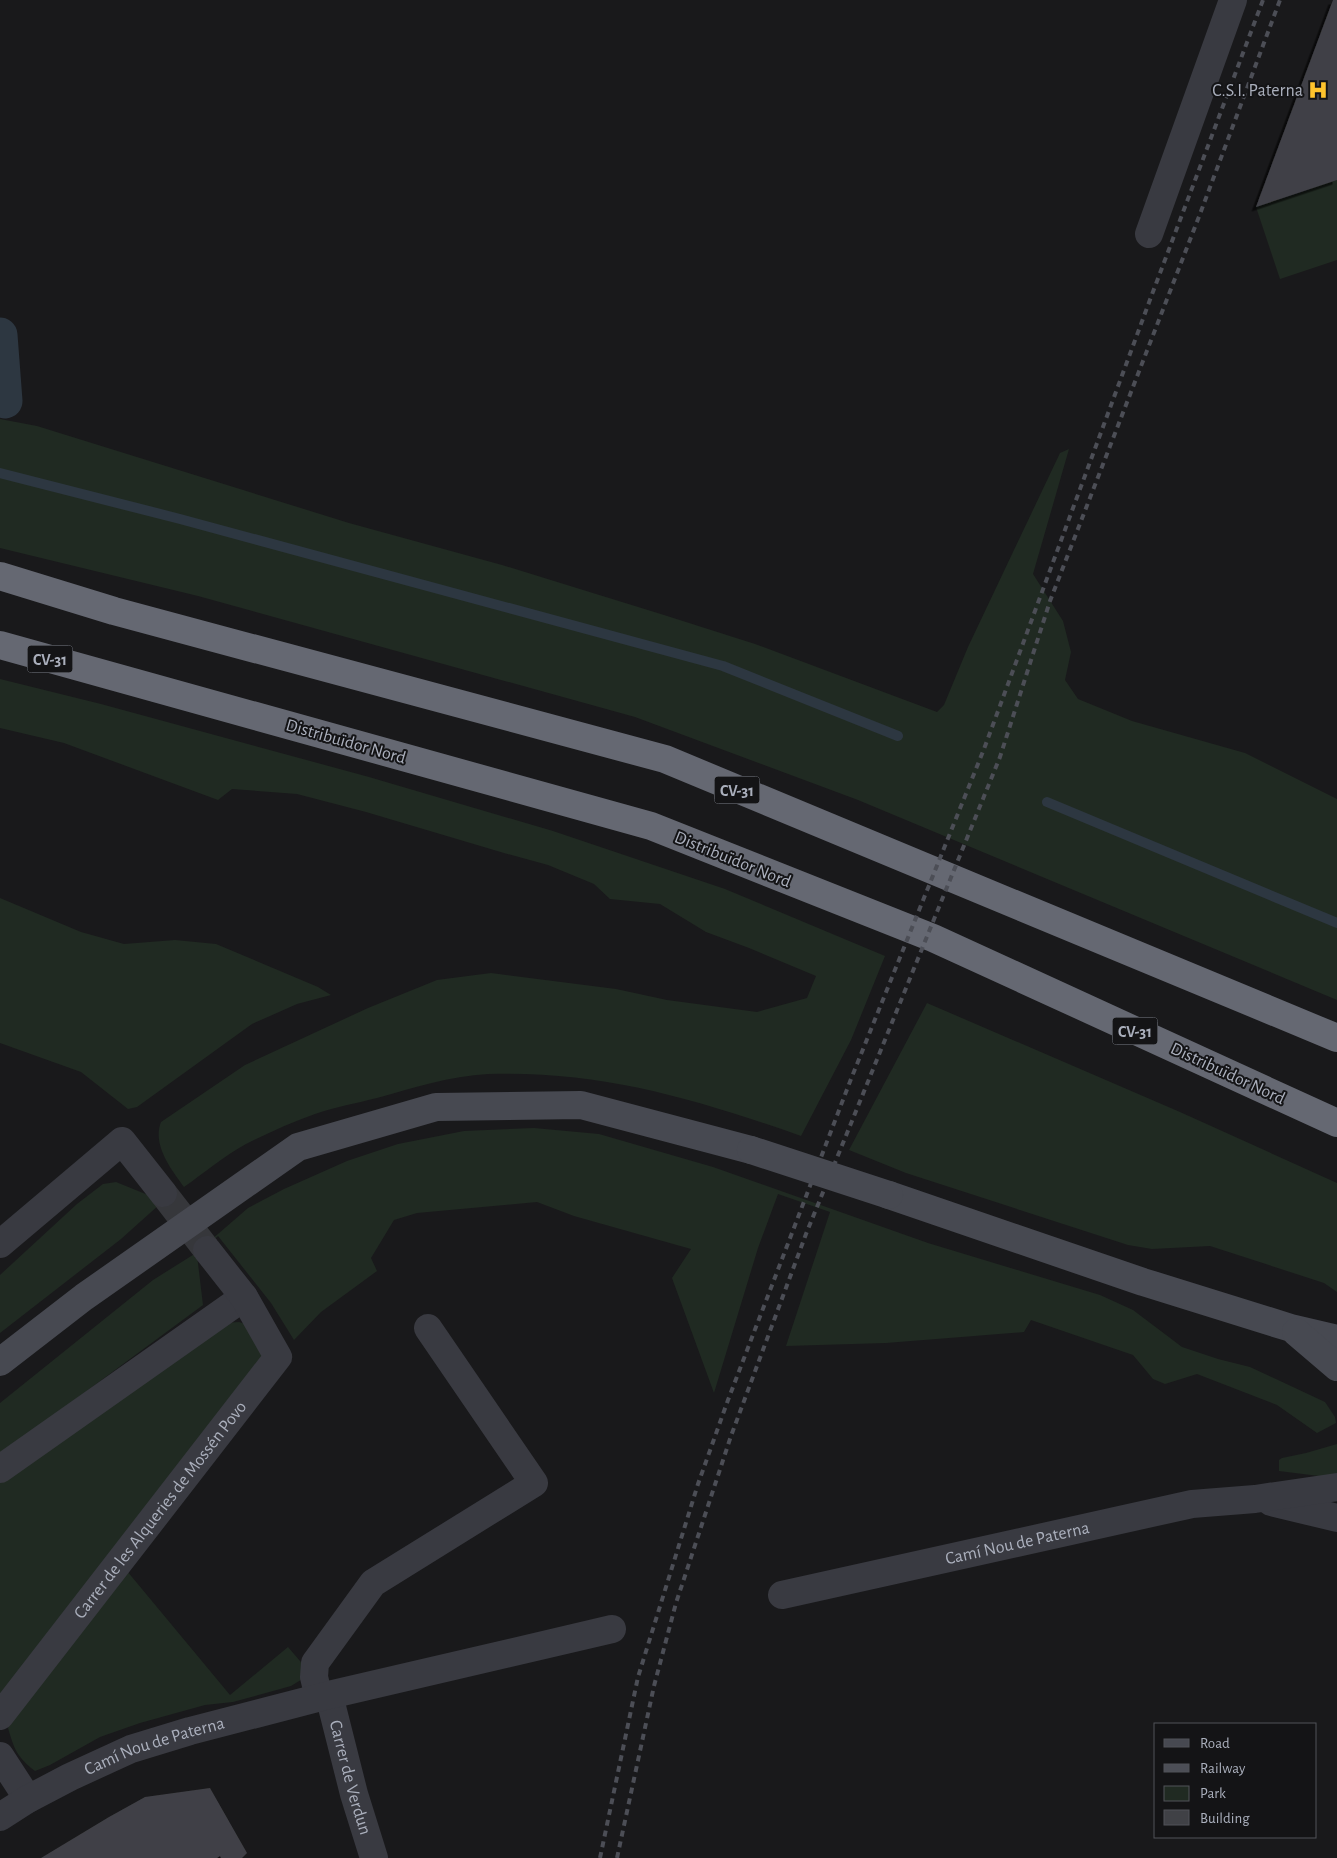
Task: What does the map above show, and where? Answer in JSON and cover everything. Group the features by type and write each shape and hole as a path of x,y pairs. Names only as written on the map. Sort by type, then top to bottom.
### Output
{"highway":[{"path":"0,576 114,611"},
{"path":"0,588 114,611"},
{"name":"CV-31","path":"114,611 664,759 1337,1038"},
{"name":"CV-31","path":"0,645 100,673"},
{"path":"0,651 100,673"},
{"name":"Distribuïdor Nord","path":"100,673 651,826 933,938 1337,1123"}],"street":[{"path":"1149,234 1233,0"},
{"path":"0,1362 84,1297 298,1147 436,1107 580,1105 751,1150 1143,1282 1291,1328 1337,1339"},
{"path":"0,1244 122,1141 163,1193"},
{"name":"Carrer de les Alqueries de Mossén Povo","path":"0,1716 278,1357 244,1296 207,1250"},
{"path":"0,1469 244,1296"},
{"path":"324,1696 314,1677 315,1664 373,1583 534,1483 428,1328"},
{"path":"1291,1328 1337,1367"},
{"name":"Camí Nou de Paterna","path":"782,1596 1192,1504 1255,1499 1337,1487"},
{"name":"Camí Nou de Paterna","path":"1255,1499 1337,1518"},
{"name":"Camí Nou de Paterna","path":"0,1817 28,1799 70,1777 131,1749 190,1731 324,1696 612,1628"},
{"name":"Carrer de Verdun","path":"324,1696 374,1858"},
{"path":"0,1756 28,1799"}],"green space":[{"path":"1337,180 1337,260 1280,279 1256,207"},
{"path":"0,419 37,426 349,523 502,565 664,615 755,644 937,712 944,705 968,647 1060,453 1069,449 1033,574 1063,621 1071,652 1065,680 1078,699 1132,721 1245,753 1337,799 1337,1000 858,800 635,717 198,596 0,548"},
{"path":"0,679 101,704 369,777 553,831 725,889 885,956 851,1040 801,1136 685,1099 609,1082 529,1074 474,1075 432,1083 306,1117 246,1144 184,1187 169,1165 161,1148 159,1131 161,1122 245,1065 368,1008 437,980 491,973 616,989 667,1000 757,1012 807,998 816,976 706,932 660,904 610,899 594,884 548,865 297,794 232,789 218,800 64,743 0,728"},
{"path":"0,898 81,932 124,944 175,940 216,944 318,987 331,995 297,1004 252,1024 137,1107 128,1109 81,1072 0,1043"},
{"path":"927,1003 1180,1112 1337,1183 1337,1292 1324,1283 1210,1246 1152,1249 1128,1245 906,1173 849,1150"},
{"path":"534,1128 599,1134 713,1167 928,1243 1100,1295 1133,1310 1182,1347 1250,1367 1325,1402 1335,1417 1336,1423 1317,1433 1277,1405 1197,1374 1165,1384 1153,1379 1133,1355 1031,1320 1024,1332 886,1343 786,1346 830,1212 778,1194 758,1248 714,1393 672,1278 691,1249 574,1216 537,1202 417,1213 394,1220 371,1258 377,1271 321,1312 294,1340 271,1303 218,1236 197,1255 203,1305 0,1455 0,1403 153,1280 196,1253 248,1208 284,1189 347,1161 398,1144 464,1131"},
{"path":"116,1182 148,1195 160,1204 121,1239 0,1333 0,1275 77,1204 103,1184"},
{"path":"239,1322 248,1325 263,1356 0,1697 0,1481 224,1323"},
{"path":"1337,1444 1337,1476 1327,1477 1279,1471 1279,1460 1282,1458"},
{"path":"127,1571 230,1695 288,1647 306,1668 304,1678 291,1686 233,1702 205,1705 140,1723 100,1737 50,1765 35,1771 17,1752 8,1728 18,1709"}],"building":[{"name":"C.S.I. Paterna","path":"1333,0 1337,0 1337,180 1256,207"},
{"path":"210,1788 247,1853 242,1858 221,1858 220,1856 217,1858 41,1858 145,1797"}],"waterway":[{"path":"0,335 5,401"},
{"path":"0,473 180,519 723,666 898,736"},
{"path":"1047,802 1337,923"}],"tunnel":[{"path":"163,1193 207,1250"}],"railway":[{"path":"600,1858 638,1677 698,1484 728,1400 851,1079 984,749 1263,0"},
{"path":"617,1858 654,1686 676,1603 731,1436 806,1234 1000,757 1050,601 1200,214 1280,0"}],"place":[{"name":"C.S.I. Paterna","path":"1318,90"}]}
